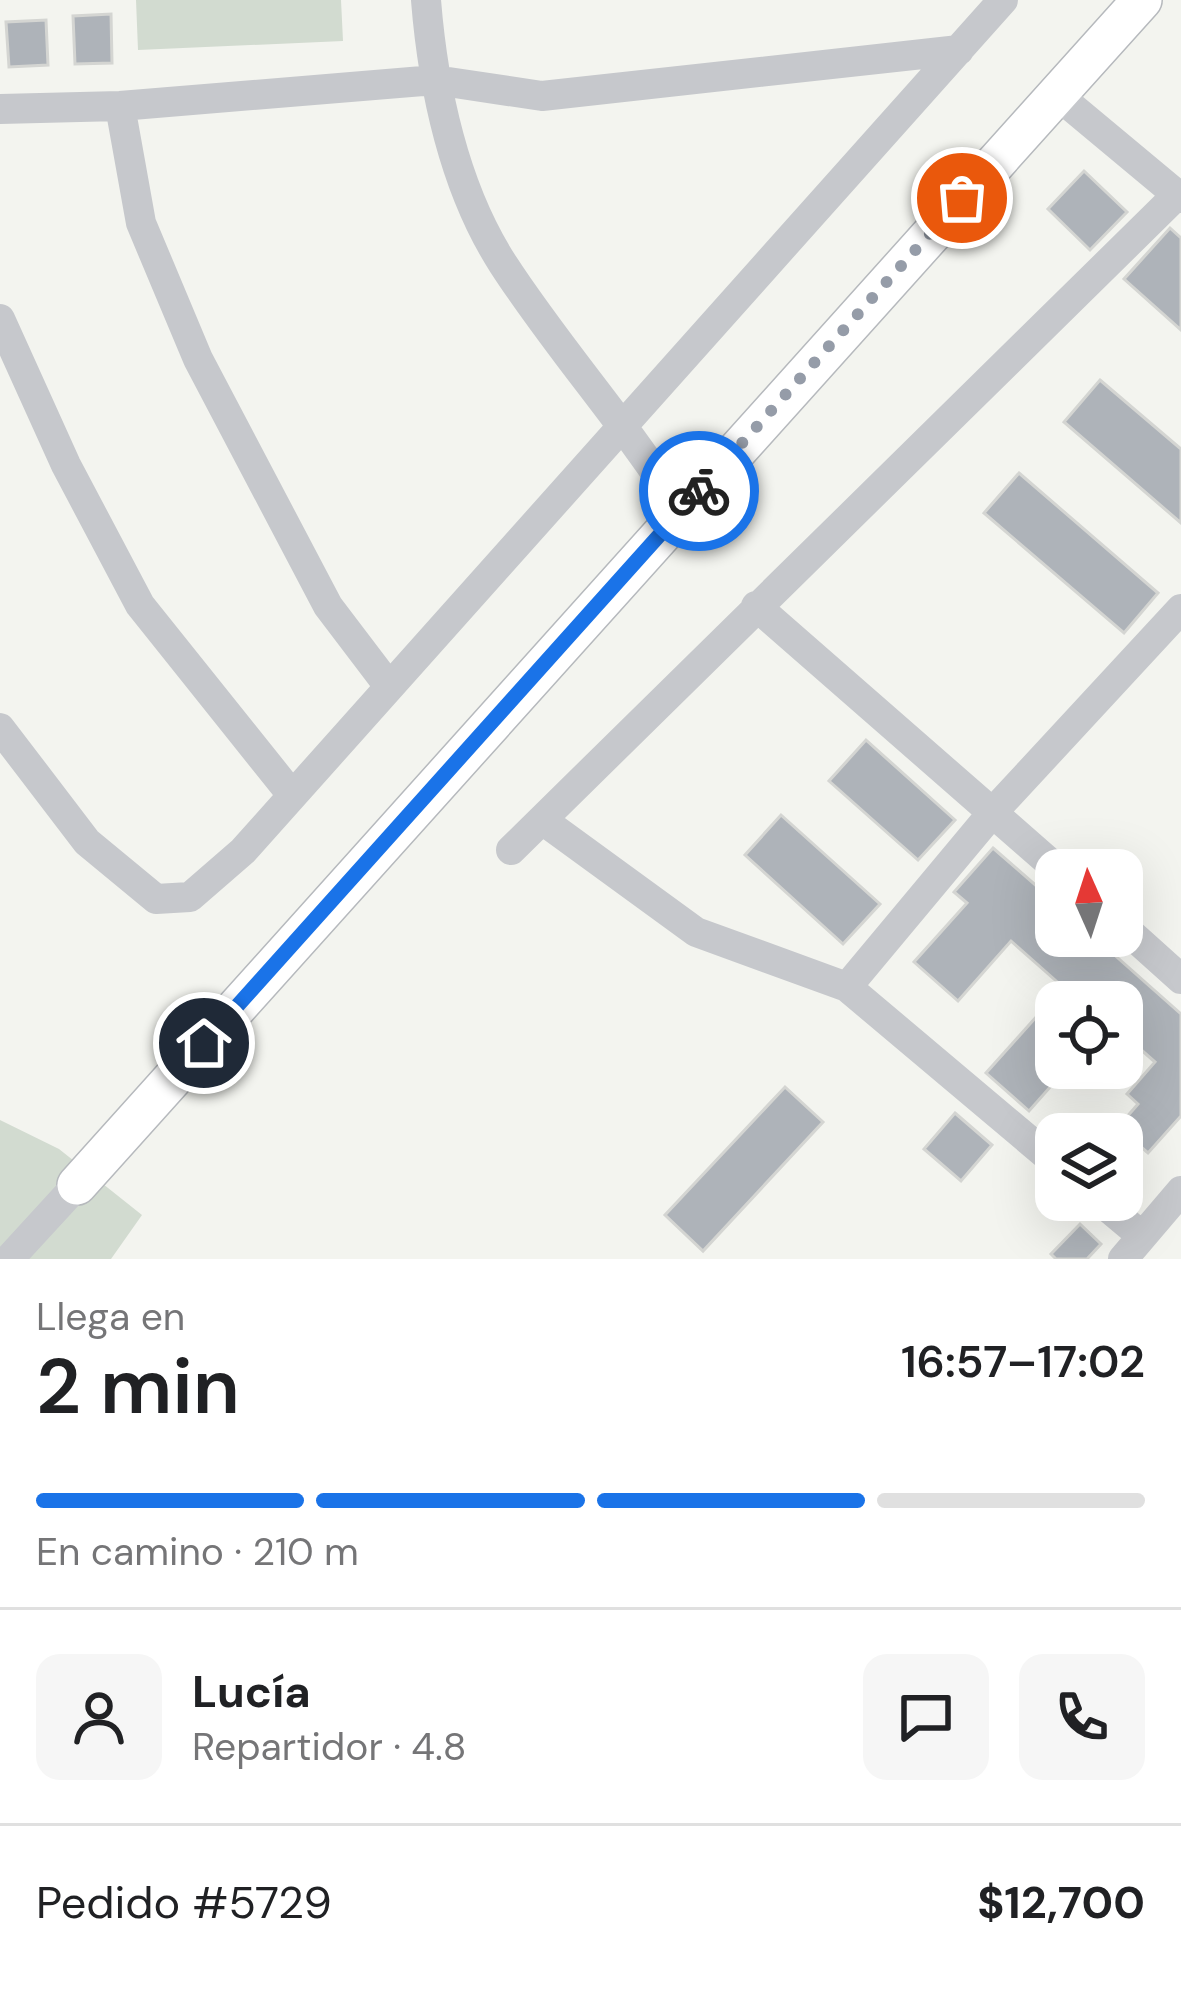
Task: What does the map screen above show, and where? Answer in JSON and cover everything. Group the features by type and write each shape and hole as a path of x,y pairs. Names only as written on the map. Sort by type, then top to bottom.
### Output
{"main road":[{"path":"77,1185 1142,0"}],"street":[{"path":"426,0 434,80 459,167 501,261 624,425 681,511"},
{"path":"0,728 87,842 156,899 190,897 243,851 1004,0"},
{"path":"0,109 120,106 434,80 542,96 959,50"},
{"path":"511,850 545,822 756,606 1179,196 1055,93"},
{"path":"120,106 141,223 198,359 328,606 388,685"},
{"path":"0,319 66,465 140,605 292,794"},
{"path":"756,606 1035,849"},
{"path":"848,987 994,812 1181,609"},
{"path":"545,822 696,932 848,987 1035,1145"},
{"path":"1143,945 1181,979"},
{"path":"9,1259 77,1185"},
{"path":"1113,1221 1132,1248 1181,1191"}],"shaded area":[{"path":"136,0 341,0 343,41 138,50"},
{"path":"0,1120 59,1149 142,1215 111,1259 0,1259"}],"building":[{"path":"111,14 112,63 75,64 73,16"},
{"path":"46,20 48,65 9,67 6,22"},
{"path":"1084,171 1127,212 1090,250 1048,209"},
{"path":"1170,228 1181,238 1181,330 1124,279"},
{"path":"1100,380 1181,449 1181,523 1064,422"},
{"path":"1019,473 1158,593 1124,633 984,513"},
{"path":"866,740 955,820 918,860 829,781"},
{"path":"781,815 880,904 843,944 745,855"},
{"path":"993,848 1035,885 1035,957 1117,957 1181,1014 1181,1116 1148,1153 1143,1149 1143,1113 1130,1113 1138,1104 1127,1094 1143,1089 1143,1076 1155,1062 1143,1051 1143,981 1056,981 1011,941 958,1001 914,962 967,903 954,892"},
{"path":"1035,1018 1035,1089 1048,1089 1029,1111 986,1073"},
{"path":"785,1087 823,1122 703,1251 665,1215"},
{"path":"955,1113 992,1145 961,1181 924,1149"},
{"path":"1080,1224 1101,1244 1087,1259 1056,1259 1051,1254"}],"way so far":[{"path":"699,491 962,198"}],"route":[{"path":"204,1043 699,491"}]}
